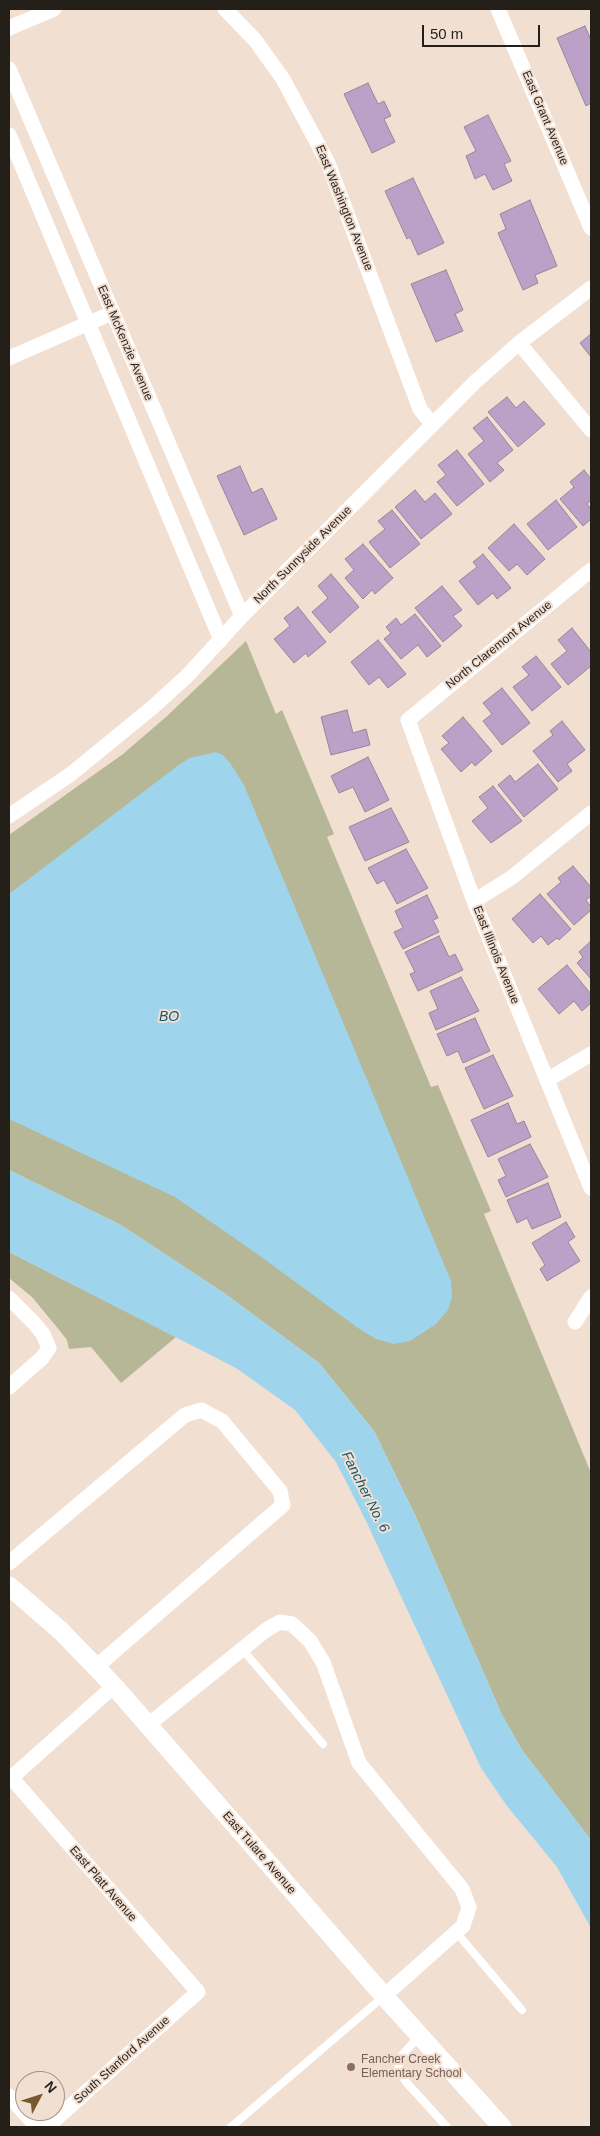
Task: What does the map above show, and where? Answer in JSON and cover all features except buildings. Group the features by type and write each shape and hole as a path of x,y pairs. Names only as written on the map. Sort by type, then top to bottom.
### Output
{"street":[{"path":"9,28 54,9"},
{"name":"East Washington Avenue","path":"225,9 254,40 283,79 328,163 420,408 432,424"},
{"name":"East Grant Avenue","path":"498,9 591,228"},
{"name":"East McKenzie Avenue","path":"9,69 242,616"},
{"path":"9,135 221,640"},
{"name":"North Sunnyside Avenue","path":"9,816 71,774 115,739 187,676 242,616 475,382 519,343 591,288"},
{"path":"9,358 112,313"},
{"path":"519,343 591,430"},
{"name":"North Claremont Avenue","path":"408,720 591,570"},
{"name":"East Illinois Avenue","path":"408,720 474,901 591,1188"},
{"path":"474,901 511,878 591,813"},
{"path":"547,1080 591,1054"},
{"path":"575,1322 591,1297"},
{"path":"9,1298 43,1334 49,1348 42,1358 9,1387"},
{"path":"9,1563 185,1415 201,1410 222,1421 280,1491 283,1505 96,1667"},
{"name":"East Tulare Avenue","path":"9,1586 61,1631 114,1686 384,1996 502,2127"},
{"path":"148,1725 266,1630 280,1622 292,1624 310,1641 324,1662 359,1763 462,1889 468,1907 462,1926 384,1996"},
{"path":"10,1777 114,1686"},
{"name":"East Platt Avenue","path":"10,1777 198,1992"},
{"name":"South Stanford Avenue","path":"47,2127 198,1992"},
{"path":"9,2096 37,2127"}],"lane":[{"path":"242,1649 323,1744"},
{"path":"456,1932 522,2010"},
{"path":"231,2127 384,1996"},
{"path":"420,2036 403,2054 398,2068 406,2082 447,2127"}],"green space":[{"path":"246,641 276,714 282,710 334,834 327,837 431,1087 438,1085 491,1211 484,1214 591,1473 591,1840 522,1750 502,1715 416,1517 374,1431 319,1363 224,1293 121,1225 9,1170 9,835 123,754 166,717"},
{"path":"9,1252 176,1337 121,1383 91,1347 69,1349 67,1340 32,1297 9,1278"}],"water":[{"name":"BO","path":"216,752 223,755 230,763 244,785 451,1281 452,1297 448,1310 436,1324 410,1341 394,1344 376,1339 175,1197 9,1119 9,894 180,764 190,758"},
{"name":"Fancher No. 6","path":"9,1170 121,1225 224,1293 319,1363 374,1431 416,1517 502,1715 522,1750 591,1840 591,1928 557,1867 507,1806 481,1768 366,1521 336,1462 295,1410 236,1368 9,1252"}],"place":[{"name":"Fancher Creek Elementary School","path":"351,2067"}]}
